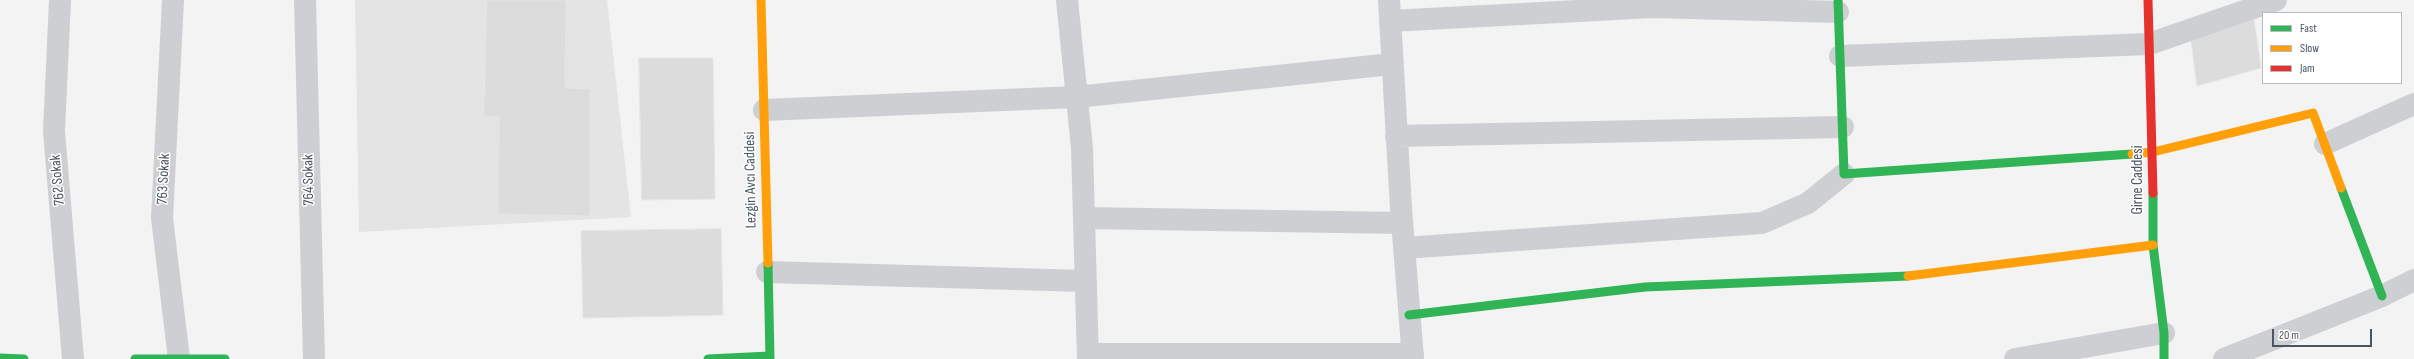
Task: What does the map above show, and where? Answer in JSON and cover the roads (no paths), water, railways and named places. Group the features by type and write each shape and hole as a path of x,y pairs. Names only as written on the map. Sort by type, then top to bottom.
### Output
{"street":[{"name":"762 Sokak","path":"60,0 54,131 73,359"},
{"name":"763 Sokak","path":"173,0 162,218 179,358"},
{"name":"764 Sokak","path":"305,0 314,359"},
{"name":"Lezgin Avcı Caddesi","path":"761,0 770,357"},
{"path":"1067,0 1082,148 1088,356 1413,356 1402,223 1389,10 1838,6 1844,174"},
{"name":"Girne Caddesi","path":"2148,0 2153,245 2164,332 2164,359"},
{"path":"1840,56 2149,44 2276,0"},
{"path":"764,110 1076,97 1392,64"},
{"path":"2325,144 2414,104"},
{"path":"1404,248 1762,223 1808,203 1844,174 2152,152 2313,113 2382,296"},
{"path":"1396,136 1843,126"},
{"path":"1084,218 1402,223"},
{"path":"1410,315 1645,287 1896,277 2153,245"},
{"path":"767,272 1086,281"},
{"path":"2224,359 2382,296 2414,280"},
{"path":"2015,359 2164,332"},
{"path":"708,359 770,357"},
{"path":"0,358 24,359"},
{"path":"135,359 225,359"}]}
